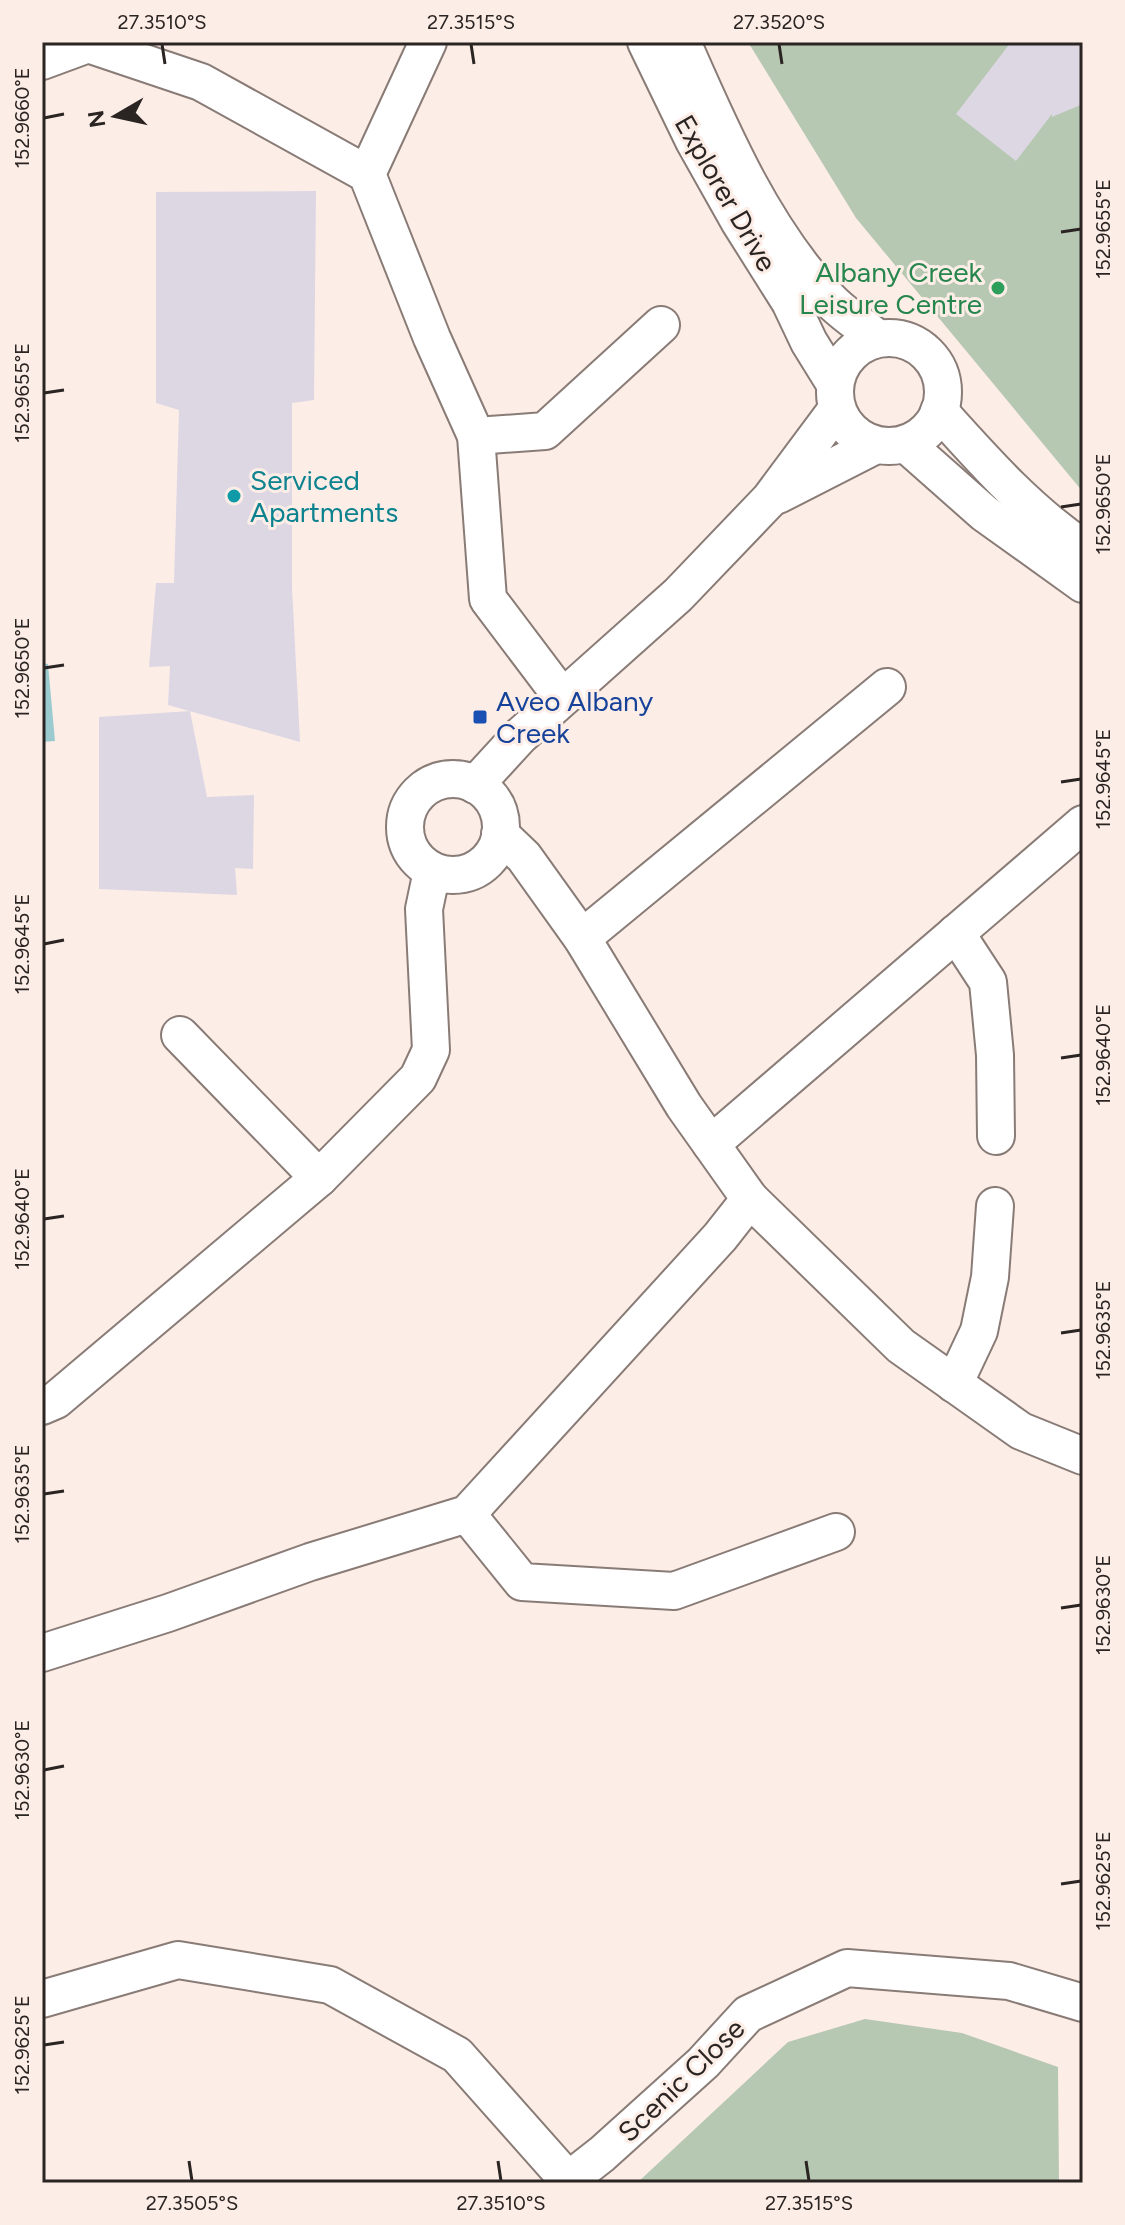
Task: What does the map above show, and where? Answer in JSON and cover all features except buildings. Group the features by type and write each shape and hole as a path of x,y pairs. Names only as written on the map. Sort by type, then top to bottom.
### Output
{"street":[{"path":"367,174 428,42"},
{"name":"Explorer Drive","path":"646,42 694,141 790,302 836,397"},
{"name":"Explorer Drive","path":"682,42 719,128 801,266 831,302 877,338"},
{"path":"42,61 88,44 201,82 367,174 432,338 476,436 488,599 562,697"},
{"path":"476,436 545,431 661,325"},
{"path":"770,499 891,444 920,436 932,425 939,411 943,385 935,362 910,341 894,337 877,338 862,344 848,355 839,368 836,397 846,425 859,438 891,444 1083,584"},
{"path":"475,785 520,736 678,595 770,499 836,397"},
{"path":"939,411 1003,483 1083,548"},
{"path":"582,938 887,687"},
{"path":"454,779 475,785 493,802 499,817 500,834 490,857 471,871 455,875 432,871 420,862 408,844 405,823 409,809 416,797 433,783 454,779"},
{"path":"711,1144 1083,824"},
{"path":"500,834 524,857 582,938 684,1106 750,1199 901,1346 1021,1431 1083,1456"},
{"path":"42,1406 56,1400 319,1178 400,1098 425,1067 431,1050 431,1035 424,909 432,871"},
{"path":"956,933 988,982 995,1055 996,1136"},
{"path":"180,1035 319,1178"},
{"path":"42,1653 168,1613 310,1562 467,1514 720,1237 750,1199"},
{"path":"954,1384 979,1331 990,1277 995,1206"},
{"path":"467,1514 522,1582 674,1591 836,1532"},
{"path":"42,1999 178,1960 330,1985 457,2055 567,2182"},
{"name":"Scenic Close","path":"567,2182 703,2063 748,2014 847,1968 1009,1981 1083,2003"}],"green space":[{"name":"Albany Creek Leisure Centre","path":"748,42 1083,42 1083,492 856,218"},
{"path":"865,2019 962,2033 1058,2067 1059,2183 637,2183 788,2042"}],"water":[{"path":"42,663 48,664 55,741 42,742"}],"place":[{"name":"Albany Creek Leisure Centre","path":"998,288"},
{"name":"Serviced Apartments","path":"234,496"},
{"name":"Aveo Albany Creek","path":"480,717"}]}
